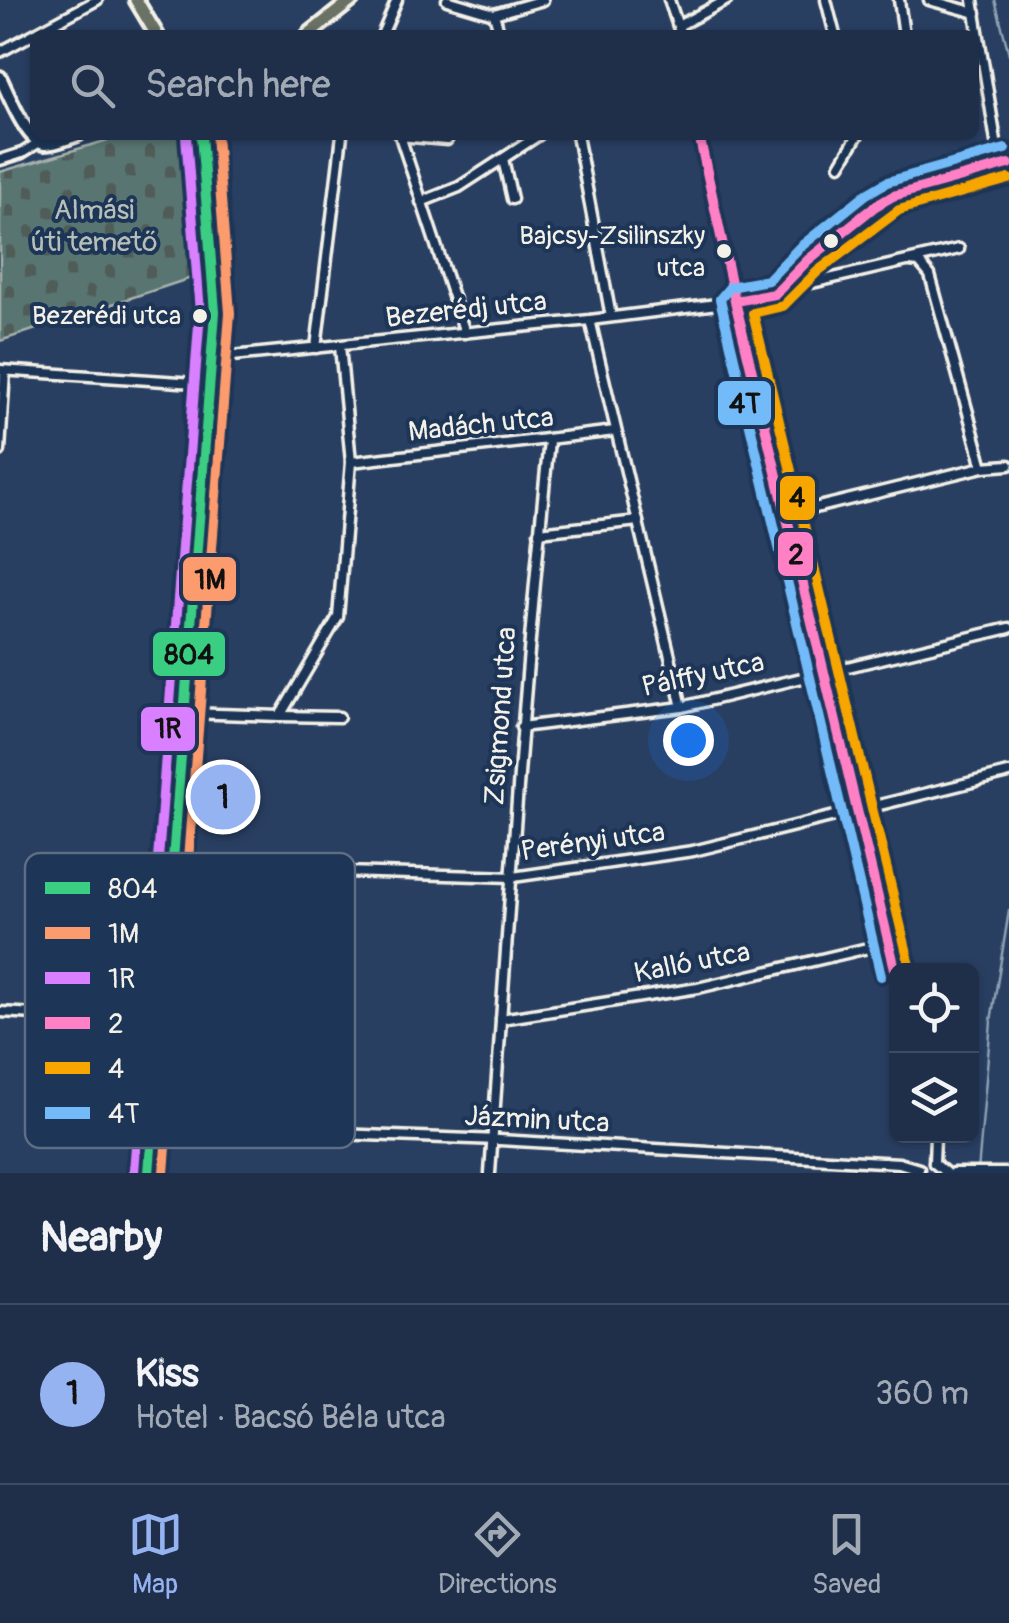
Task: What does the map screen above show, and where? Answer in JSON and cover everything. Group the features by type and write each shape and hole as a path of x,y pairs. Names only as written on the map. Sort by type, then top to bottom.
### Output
{"main road":[{"path":"136,0 154,30"},
{"path":"314,30 352,0"},
{"path":"174,853 212,358 214,271 201,140"},
{"path":"149,1173 151,1148"}],"street":[{"path":"41,30 96,0"},
{"path":"384,30 397,0"},
{"path":"447,0 494,14 543,0"},
{"path":"669,0 680,30 727,0"},
{"path":"826,0 834,30"},
{"path":"899,0 903,30"},
{"path":"929,0 976,13"},
{"path":"775,294 808,260 874,206 940,180 1005,165 974,0"},
{"path":"494,14 499,30"},
{"path":"0,52 30,36"},
{"path":"0,77 30,136"},
{"path":"35,140 48,144 61,140"},
{"path":"316,348 341,140"},
{"path":"401,140 465,333"},
{"path":"421,202 459,186 531,140"},
{"path":"578,140 610,317"},
{"path":"700,140 894,963"},
{"path":"840,165 855,140"},
{"path":"0,160 38,143"},
{"path":"503,159 512,199"},
{"name":"Bezerédj utca","path":"212,358 590,320 735,301 959,250"},
{"path":"905,260 919,262 930,275 983,467"},
{"path":"590,320 682,707"},
{"path":"280,716 338,618 351,462 340,346"},
{"path":"0,451 3,370 210,384"},
{"name":"Madách utca","path":"351,462 615,431"},
{"name":"Zsigmond utca","path":"490,1173 521,727 548,441"},
{"path":"786,515 983,467 1009,465"},
{"path":"539,532 638,521"},
{"name":"Pálffy utca","path":"521,727 682,707 1009,628"},
{"path":"185,713 339,718"},
{"name":"Perényi utca","path":"355,872 513,876 693,851 1009,774"},
{"name":"Kalló utca","path":"502,1018 698,988 889,943"},
{"path":"0,1012 25,1013"},
{"name":"Jázmin utca","path":"355,1135 899,1164 918,1171"},
{"path":"934,1163 935,1143"},
{"path":"918,1171 934,1163"},
{"path":"934,1163 950,1173 1004,1173"}],"green space":[{"name":"Almási úti temető","path":"108,140 186,140 197,276 0,341 0,172"}],"waterway":[{"path":"995,0 1009,54"},
{"path":"978,1172 991,1021 1009,911"}],"transit line":[{"name":"1R","path":"158,853 200,312 186,140"},
{"name":"804","path":"174,853 215,312 201,140"},
{"name":"1M","path":"189,853 230,313 216,140"},
{"name":"2","path":"700,140 894,963"},
{"name":"4T","path":"881,976 720,299 730,287 768,280 799,248 887,182 1005,149"},
{"name":"2","path":"735,301 775,294 808,260 893,196 1009,164"},
{"name":"4","path":"909,963 753,313 783,306 818,271 899,210 1009,179"},
{"name":"1R","path":"134,1172 136,1148"},
{"name":"804","path":"149,1173 151,1148"},
{"name":"1M","path":"164,1173 166,1148"}],"place":[{"name":"Bajcsy-Zsilinszky utca","path":"724,251"},
{"name":"Bezerédi utca","path":"200,316"},
{"name":"Kiss","path":"223,797"}]}
